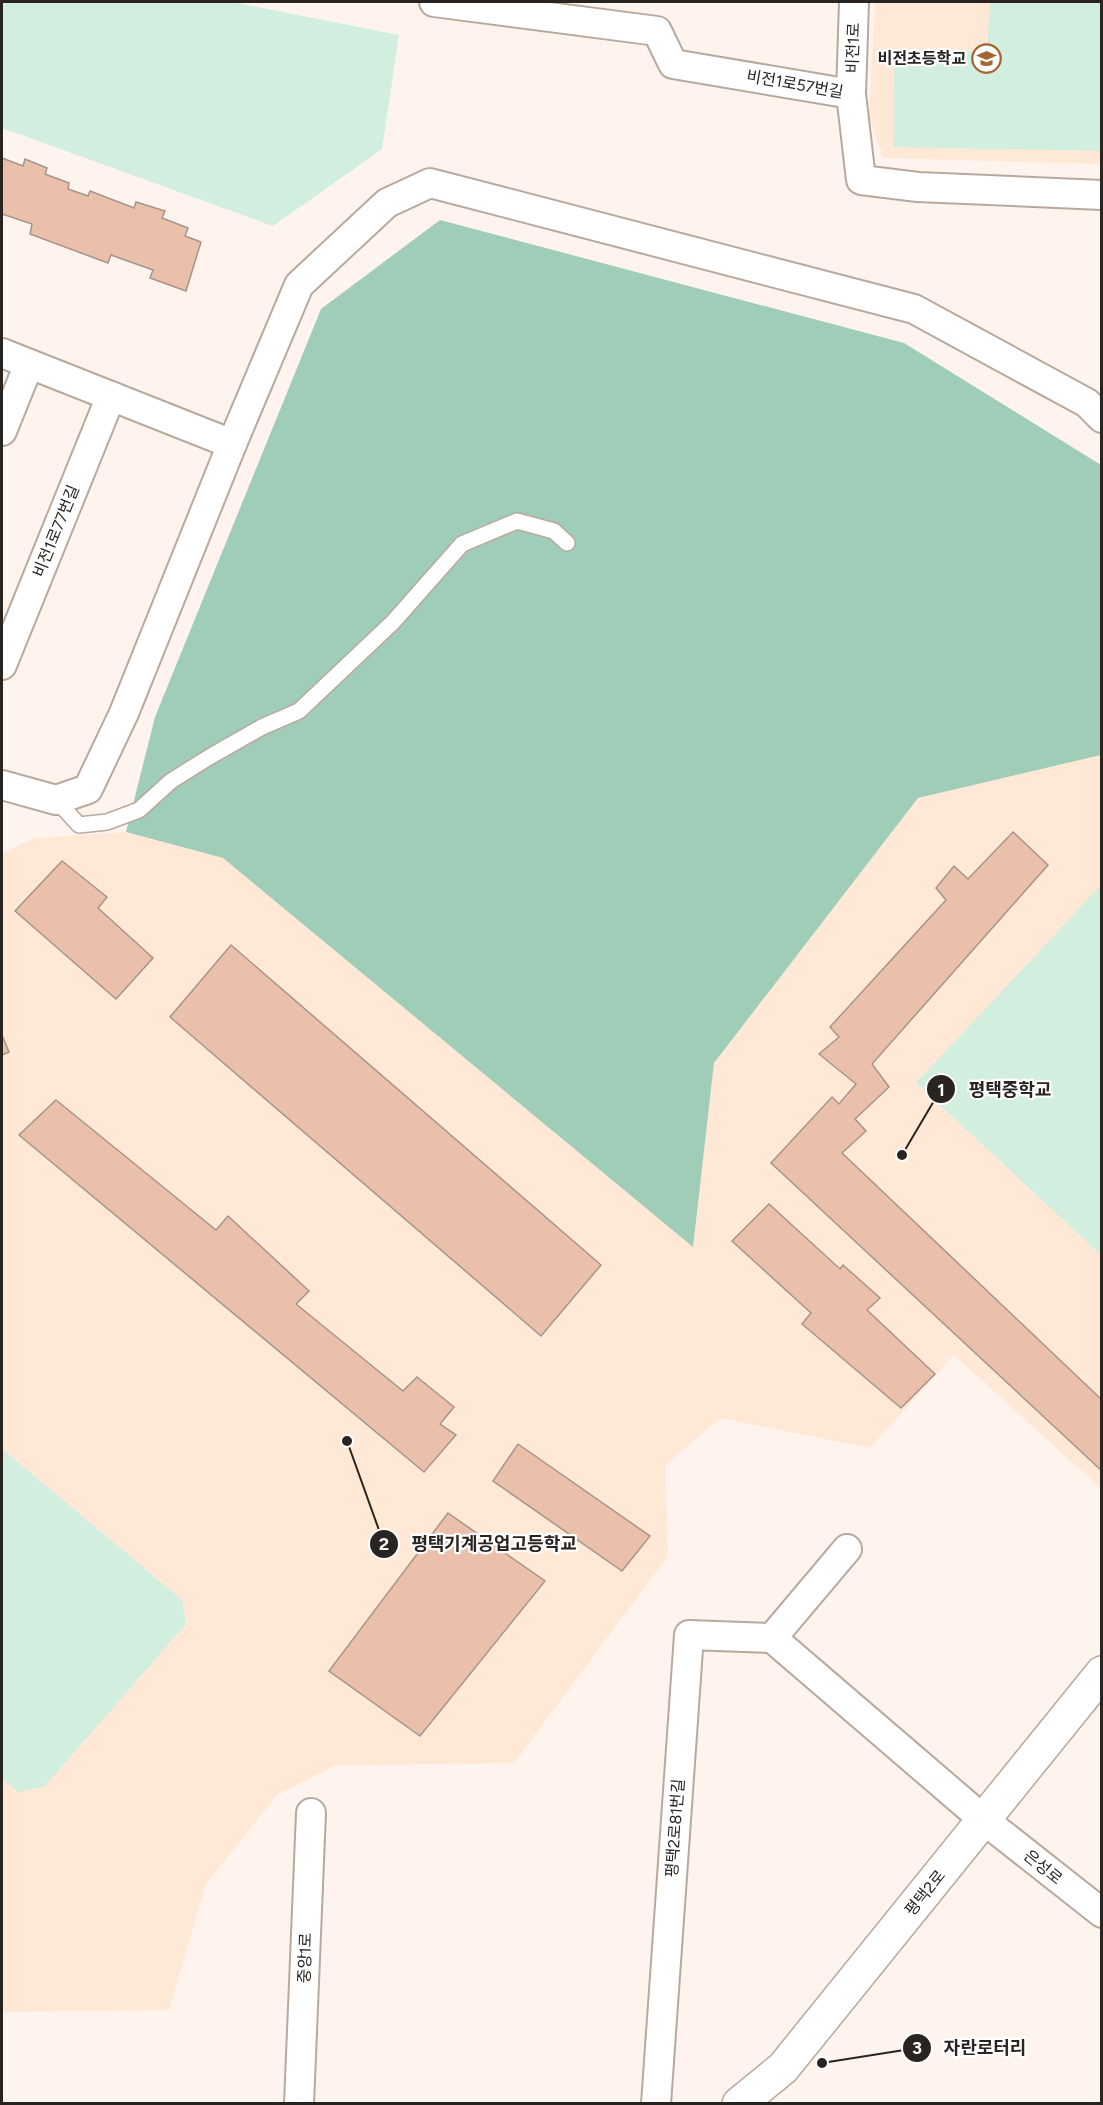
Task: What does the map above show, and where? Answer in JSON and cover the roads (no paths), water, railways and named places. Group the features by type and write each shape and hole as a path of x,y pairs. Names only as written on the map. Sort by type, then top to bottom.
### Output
{"street":[{"name":"비전1로57번길","path":"434,2 657,31 674,64 852,94 861,180 918,187 1101,195"},
{"name":"비전1로","path":"852,94 854,2"},
{"path":"2,785 56,800 88,789 124,713 298,285 387,203 430,183 914,309 1087,403 1101,418"},
{"path":"2,353 232,444"},
{"path":"2,431 29,364"},
{"name":"비전1로77번길","path":"2,665 111,396"},
{"path":"847,1548 772,1638 984,1820"},
{"name":"평택2로81번길","path":"656,2103 689,1635 772,1638"},
{"name":"평택2로","path":"739,2103 783,2068 1101,1673"},
{"name":"중앙1로","path":"299,2103 311,1813"},
{"name":"은성로","path":"984,1820 1101,1913"}],"lane":[{"path":"56,800 79,825 107,822 140,810 171,781 262,727 299,711 393,622 462,544 517,521 554,531 567,543"}],"place":[{"name":"비전초등학교","path":"987,58"},
{"name":"평택중학교","path":"902,1155"},
{"name":"평택기계공업고등학교","path":"347,1441"},
{"name":"자란로터리","path":"822,2063"}]}
